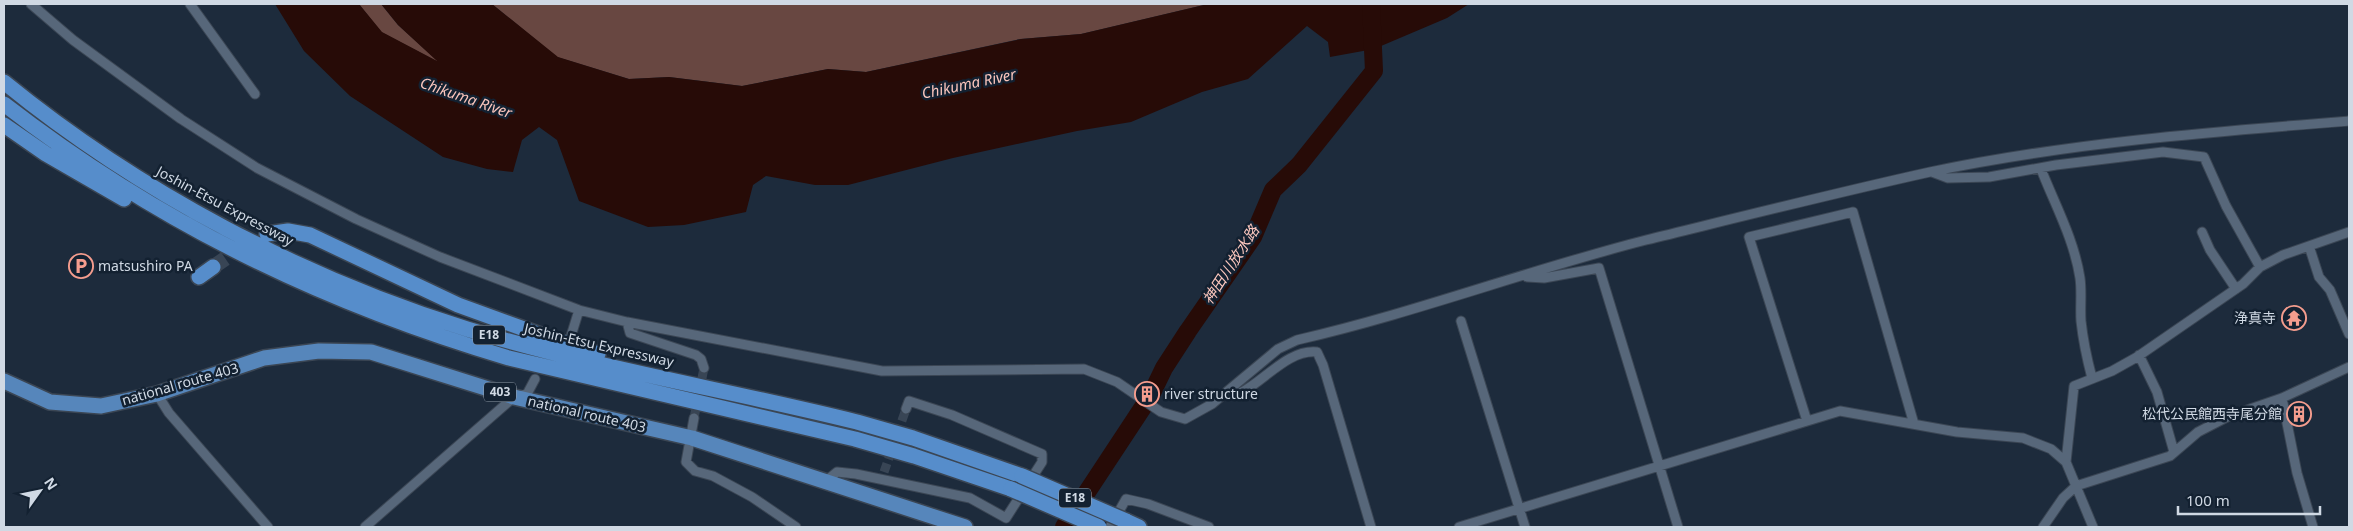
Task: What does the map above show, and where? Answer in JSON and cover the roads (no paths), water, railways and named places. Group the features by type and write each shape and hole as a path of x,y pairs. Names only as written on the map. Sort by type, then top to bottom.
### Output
{"highway":[{"name":"Joshin-Etsu Expressway","path":"4,82 93,148 174,199 270,250 366,292 425,315 510,342 800,408 913,438 1022,476 1133,524"},
{"name":"E18","path":"4,104 121,186 204,235 267,268 361,308 460,344 556,370 846,437 914,456 1011,489 1099,527"},
{"path":"4,125 46,154 135,205 195,236 267,268"},
{"path":"267,234 288,231 310,235 458,305 540,335 602,355 800,408"},
{"path":"199,277 213,267"},
{"name":"national route 403","path":"4,381 50,402 101,406 157,394 264,358 319,351 371,352 514,397 692,438 965,527"}],"street":[{"path":"31,4 73,40 166,108 257,168 356,219 440,257 579,310 627,322 882,371 1084,370 1117,382 1161,412 1185,419 1190,418 1222,396 1278,349 1297,340 1428,305 1645,240 1932,172 2104,144 2232,130 2349,121"},
{"path":"190,4 255,94"},
{"path":"1932,172 1948,178 1989,177 2056,165 2163,152 2204,157 2226,206 2260,267"},
{"path":"2041,169 2067,230 2074,254 2080,279 2082,330 2092,378"},
{"path":"1807,421 1749,237 1853,212 1914,424"},
{"path":"2202,232 2210,250 2236,289"},
{"path":"2066,462 2074,386 2112,370 2140,355 2236,289 2260,267 2283,255 2349,232"},
{"path":"2309,246 2319,277 2330,290 2349,334"},
{"path":"1519,277 1544,278 1600,268 1678,527"},
{"path":"571,336 579,310"},
{"path":"1461,321 1525,527"},
{"path":"627,322 630,333 696,355 701,359 704,368"},
{"path":"1222,396 1240,393 1296,356 1308,351 1317,352 1323,365 1371,527"},
{"path":"2140,355 2157,392 2174,452"},
{"path":"2043,527 2063,498 2076,486 2174,452 2198,432 2227,417 2282,398 2349,367"},
{"path":"365,527 514,397 528,394 535,379"},
{"path":"157,394 169,413 268,527"},
{"path":"2282,398 2297,473 2313,527"},
{"path":"826,481 837,472 883,476 970,498 1006,518 1042,462 1042,454 952,414 909,402 906,409"},
{"path":"1459,527 1840,411 1890,418 1957,432 2022,438 2051,449 2066,462 2093,527"},
{"path":"694,418 692,438 686,462 695,471 713,476 752,497 796,527"},
{"path":"1110,527 1126,499 1148,504 1210,527"}],"water":[{"name":"Chikuma River","path":"275,4 359,4 382,32 437,61 398,25 381,4 492,4 558,57 629,79 669,77 742,86 828,69 866,72 1021,39 1081,34 1208,4 1469,4 1447,18 1374,49 1330,57 1328,42 1307,26 1248,79 1202,92 1131,122 1077,131 953,158 848,185 815,185 766,176 753,185 746,212 684,225 648,227 579,201 557,140 539,127 522,140 513,172 487,169 443,157 350,96 304,51"}],"waterway":[{"name":"神田川放水路","path":"1064,527 1151,395 1164,368 1188,331 1253,237 1273,190 1299,165 1374,71 1371,4"}],"tunnel":[{"path":"213,267 245,245"},
{"path":"694,418 704,368"},
{"path":"884,472 906,409"}],"place":[{"name":"matsushiro PA","path":"81,266"},
{"name":"浄真寺","path":"2294,318"},
{"name":"river structure","path":"1147,394"},
{"name":"松代公民館西寺尾分館","path":"2299,414"}]}
